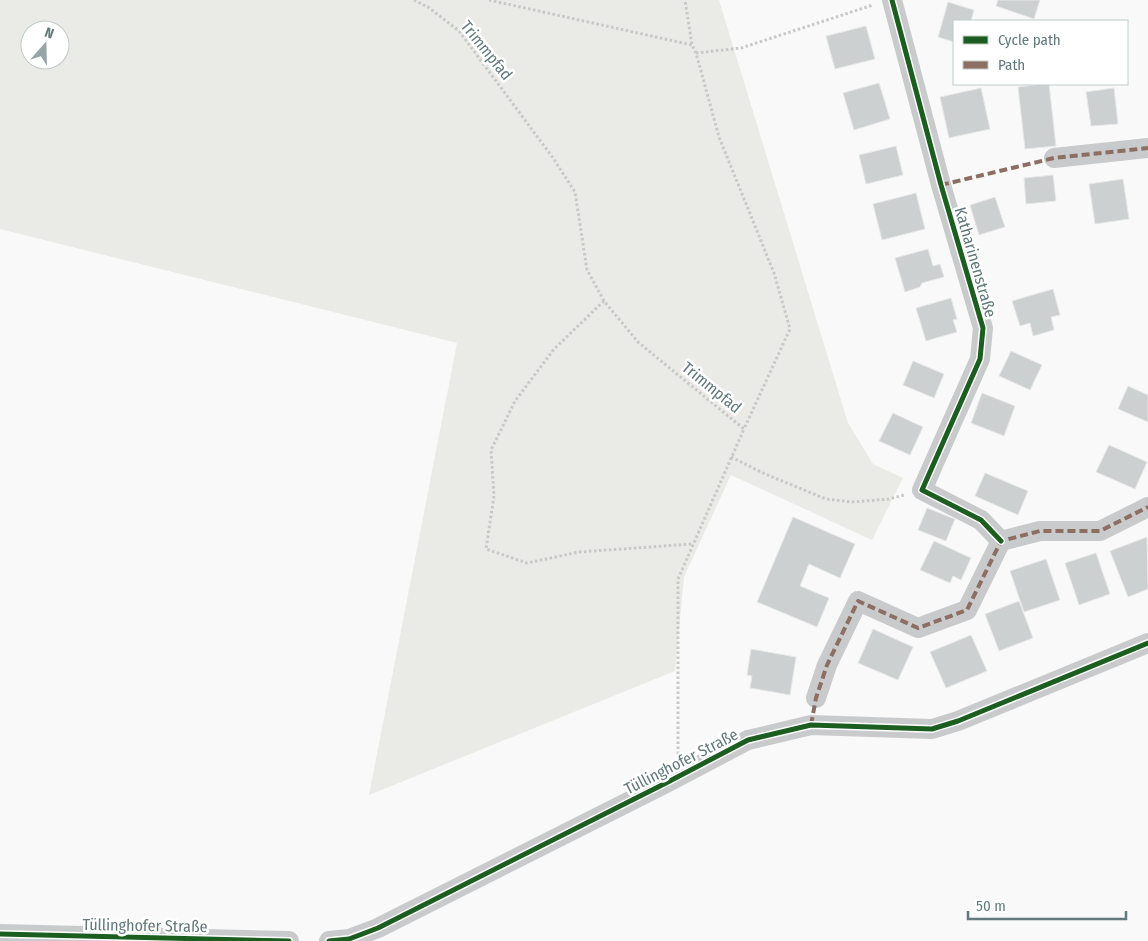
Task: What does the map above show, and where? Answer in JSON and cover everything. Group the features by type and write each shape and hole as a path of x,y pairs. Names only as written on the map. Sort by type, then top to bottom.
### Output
{"street":[{"name":"Katharinenstraße","path":"886,2 983,328 980,359 922,490"},
{"path":"1054,158 1148,148"},
{"path":"922,490 981,520 1001,541"},
{"path":"1001,541 1040,531 1100,531 1148,507"},
{"path":"816,698 827,665 858,601 918,628 968,610 1001,541"},
{"name":"Tüllinghofer Straße","path":"328,941 349,939 378,928 748,740 811,725 932,728 958,721 1148,643"},
{"name":"Tüllinghofer Straße","path":"0,934 289,941"}],"path":[{"path":"489,0 692,45"},
{"path":"696,53 741,48 886,2"},
{"path":"604,301 554,349 515,401 491,450 494,496 486,549 527,563 579,552 692,544"},
{"path":"678,777 678,579 744,429"},
{"path":"731,457 790,485 826,499 852,502 889,499 922,490"}],"shaded area":[{"path":"0,0 719,0 848,423 873,464 903,478 872,540 731,475 684,577 675,671 369,795 457,343 0,229"}],"building":[{"path":"998,0 1040,0 1034,19 996,6"},
{"path":"948,2 974,10 971,20 953,20 953,42 938,37"},
{"path":"866,26 875,59 835,69 826,36"},
{"path":"879,83 890,119 854,130 843,93"},
{"path":"1049,85 1056,146 1025,149 1018,87"},
{"path":"981,88 990,129 949,138 940,97"},
{"path":"1114,88 1118,124 1091,126 1086,92"},
{"path":"896,146 903,175 866,184 859,155"},
{"path":"1053,175 1056,201 1026,204 1024,178"},
{"path":"1123,179 1129,219 1095,224 1089,184"},
{"path":"916,193 925,229 882,240 873,204"},
{"path":"995,197 1005,227 979,235 970,205"},
{"path":"928,249 933,266 940,264 944,277 922,283 920,287 905,292 895,258"},
{"path":"1053,289 1060,315 1051,317 1054,330 1033,336 1030,323 1020,326 1012,301"},
{"path":"951,298 957,319 953,320 957,332 926,341 916,308"},
{"path":"1011,351 1042,365 1030,390 999,376"},
{"path":"913,361 944,374 934,398 903,385"},
{"path":"1128,386 1148,395 1148,422 1118,409"},
{"path":"982,393 1015,406 1004,436 971,423"},
{"path":"893,413 923,427 910,455 879,441"},
{"path":"1109,445 1147,462 1135,489 1096,472"},
{"path":"985,473 1028,491 1018,515 975,496"},
{"path":"927,508 955,519 946,541 918,530"},
{"path":"793,517 855,544 840,578 809,564 800,586 829,598 817,627 757,602"},
{"path":"1147,537 1148,589 1128,597 1110,551"},
{"path":"934,541 971,558 961,580 953,576 950,583 920,570"},
{"path":"1096,553 1110,594 1079,605 1065,563"},
{"path":"1046,559 1060,600 1024,612 1010,571"},
{"path":"1019,601 1033,638 999,651 985,614"},
{"path":"873,629 913,647 898,680 858,663"},
{"path":"971,635 987,671 946,688 930,652"},
{"path":"751,649 796,657 790,695 750,688 752,676 747,675"}],"marked path":[{"path":"941,185 1054,158 1148,148"},
{"path":"811,725 816,698 827,665 858,601 918,628 967,610 1001,541 1040,531 1100,531 1148,507"}],"cycle path":[{"path":"892,0 941,185 983,328 980,359 922,490 981,520 1001,541"},
{"path":"329,941 349,939 378,928 748,740 811,725 932,729 958,721 1148,643"},
{"path":"0,934 289,941"}]}
